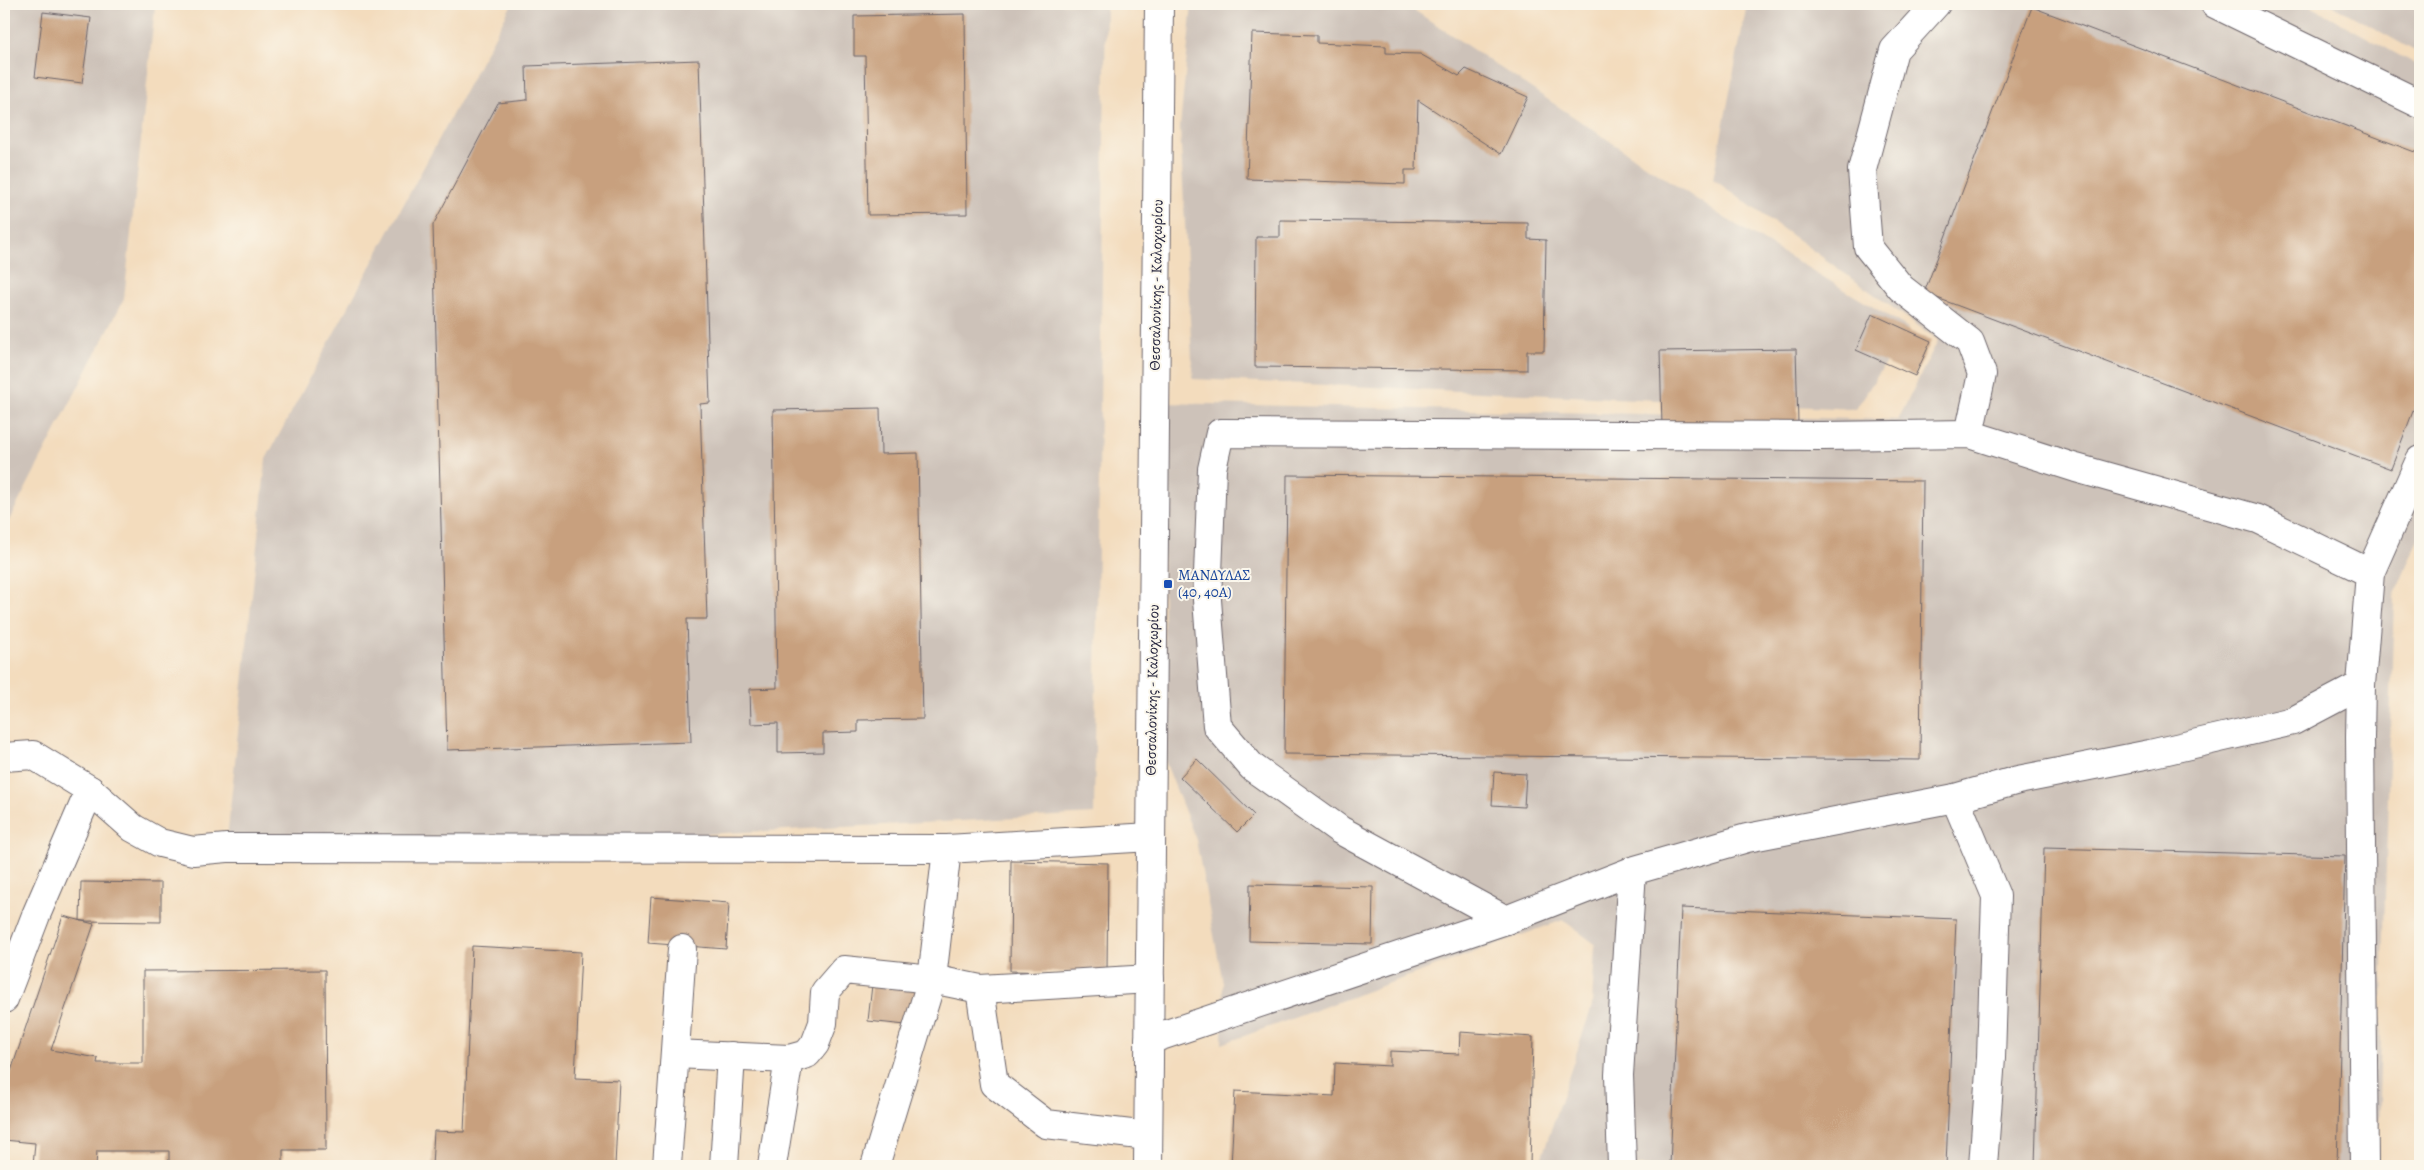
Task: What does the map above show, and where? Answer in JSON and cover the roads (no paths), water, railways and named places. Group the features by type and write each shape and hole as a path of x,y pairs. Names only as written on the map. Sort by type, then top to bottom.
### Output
{"main road":[{"name":"Θεσσαλονίκης - Καλοχωρίου","path":"1148,1166 1159,4"},
{"path":"1936,4 1894,50 1862,170 1868,247 1901,288 1970,342 1982,374 1969,434"},
{"path":"2215,4 2420,104"},
{"path":"1506,920 1340,830 1252,767 1217,726 1207,600 1212,469 1220,433 1823,436 1969,434 2076,468 2258,519 2370,573"},
{"path":"2364,1166 2360,737 2370,573 2420,460"},
{"path":"1149,1040 1506,920 1632,871 1747,838 1955,798 2018,780 2150,754 2293,721 2362,685"},
{"path":"4,757 33,755 90,790 133,828 160,843 194,851 227,848 947,848 1151,837"},
{"path":"4,999 36,915 90,790"},
{"path":"1955,798 1996,896 1991,1058 1982,1166"},
{"path":"875,1166 932,979 947,848"},
{"path":"1622,1166 1619,1075 1632,871"},
{"path":"667,1166 682,949"},
{"path":"675,1054 789,1059 807,1054 815,1044 823,1023 825,992 844,970 932,979 980,989 1150,979"},
{"path":"980,989 994,1084 1046,1124 1148,1136"},
{"path":"724,1166 732,1056"},
{"path":"772,1166 789,1059"}],"place":[{"name":"ΜΑΝΔΥΛΑΣ (40, 40Α)","path":"1168,584"}]}
